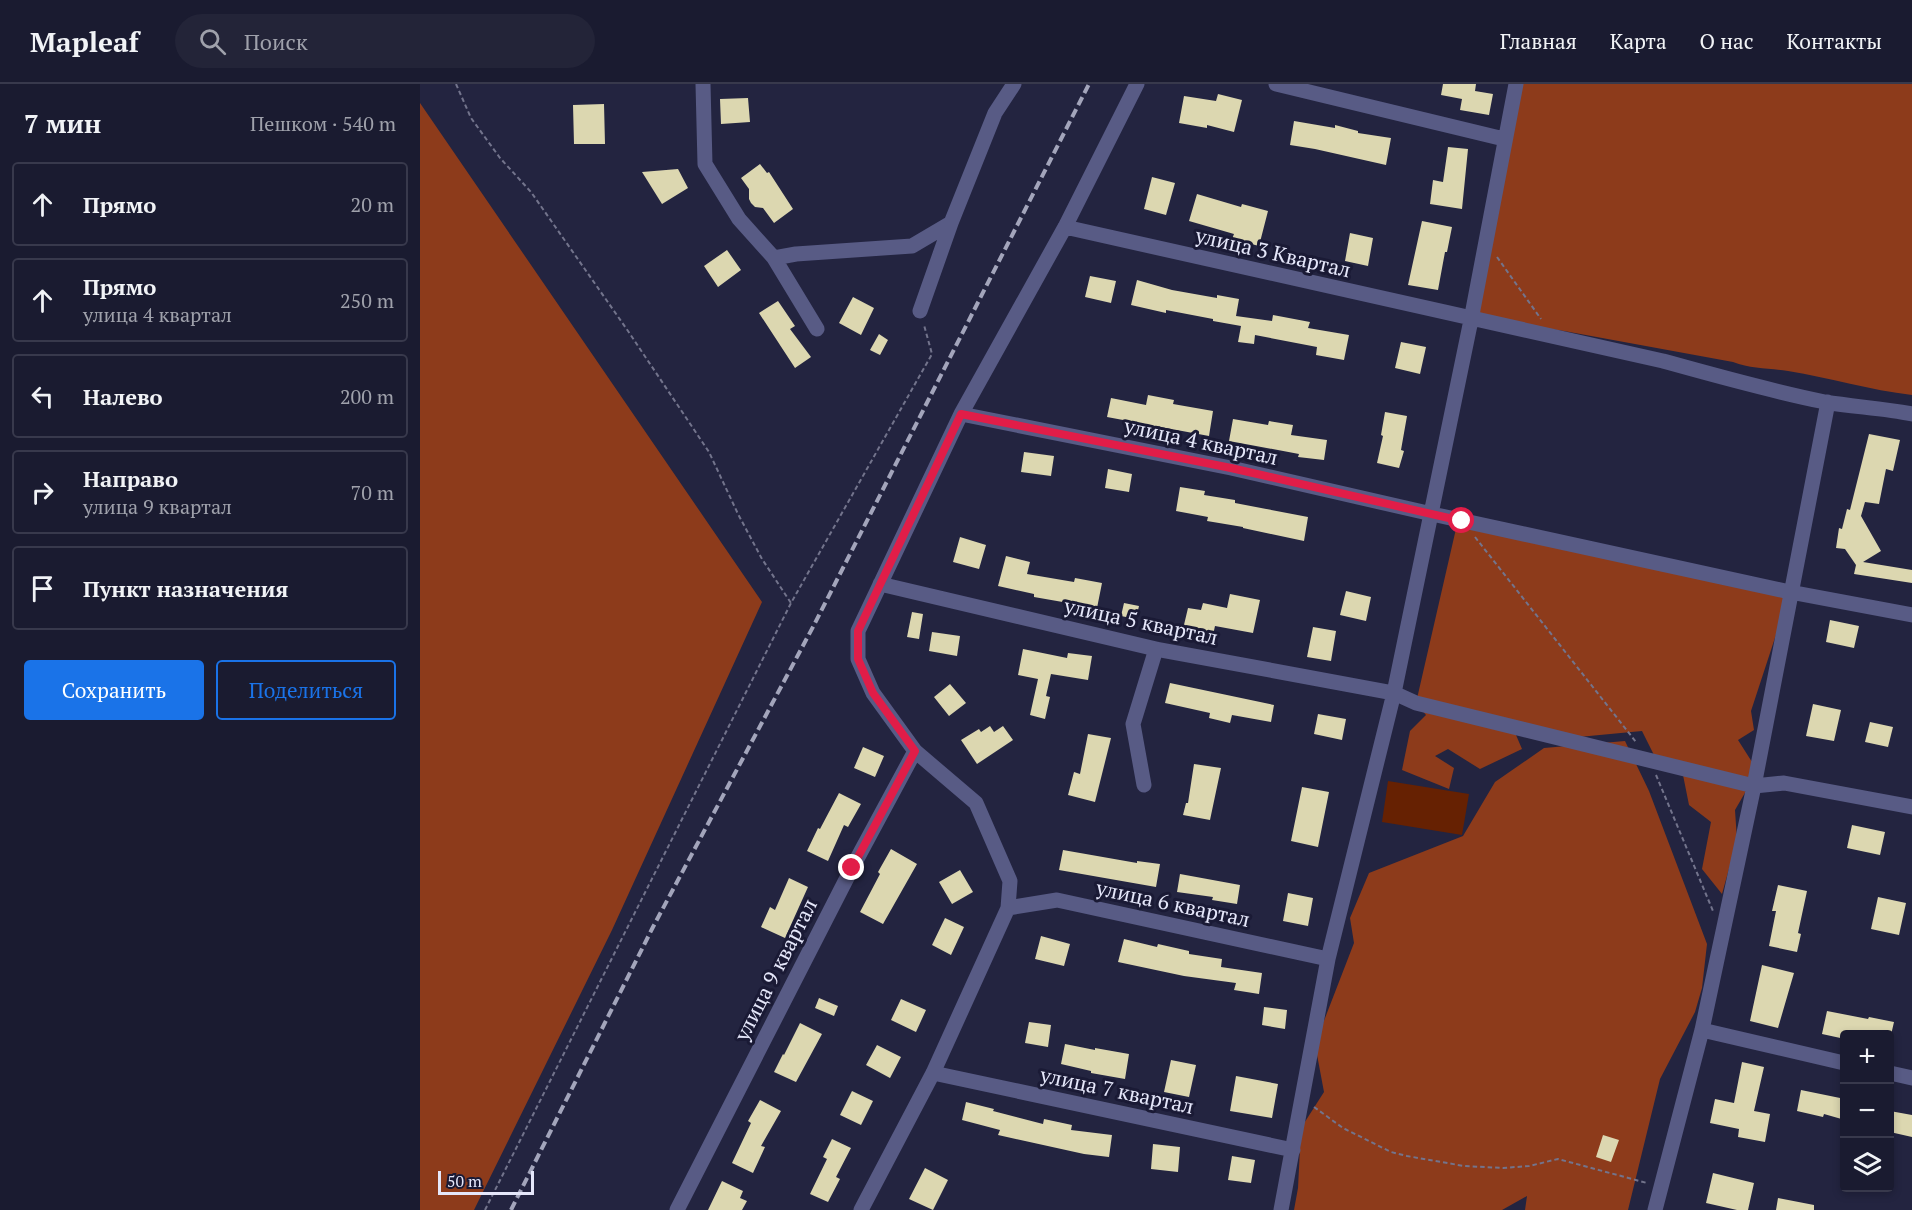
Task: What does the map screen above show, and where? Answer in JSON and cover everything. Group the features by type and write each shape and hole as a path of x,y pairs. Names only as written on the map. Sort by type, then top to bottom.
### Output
{"street":[{"path":"703,84 705,164 739,219 774,258 817,329"},
{"path":"920,310 951,223 995,113 1014,84"},
{"path":"861,1210 933,1073 1008,908 1010,880 976,803 915,751 873,693 858,659 858,631 961,414 1065,227 1137,84"},
{"path":"1276,84 1504,139"},
{"path":"1281,1210 1328,959 1394,693 1432,514 1516,84"},
{"path":"774,258 796,254 912,246 951,223"},
{"name":"улица 3 Квартал","path":"1065,227 1471,320 1663,361 1744,384 1827,402 1912,414"},
{"path":"1655,1210 1702,1030 1754,786 1827,402"},
{"name":"улица 4 квартал","path":"961,414 1231,468 1790,592 1912,615"},
{"name":"улица 5 квартал","path":"880,584 1156,649 1394,693 1416,703 1532,733 1649,759 1754,786"},
{"path":"1144,785 1133,724 1156,649"},
{"name":"улица 9 квартал","path":"677,1210 852,868 915,751"},
{"path":"1754,786 1784,783 1912,807"},
{"name":"улица 6 квартал","path":"1008,908 1057,900 1328,959"},
{"path":"1702,1030 1840,1062"},
{"name":"улица 7 квартал","path":"933,1073 1293,1150"},
{"path":"1894,1074 1912,1078"}],"path":[{"path":"456,84 471,118 500,158 531,192 710,453 762,559 791,603"},
{"path":"1485,240 1541,318"},
{"path":"485,1210 791,603 932,354 920,310"},
{"path":"1462,521 1649,759 1713,913"},
{"path":"1302,1098 1343,1128 1391,1152 1407,1156 1464,1166 1503,1168 1529,1166 1558,1159 1661,1187"}],"shaded area":[{"path":"1510,84 1912,84 1912,395 1564,331 1473,318"},
{"path":"420,103 762,602 612,930 474,1210 420,1210"},
{"path":"1458,520 1790,592 1751,711 1754,730 1738,740 1752,762 1746,791 1735,810 1737,840 1722,894 1702,869 1711,822 1689,805 1683,775 1654,755 1642,731 1568,738 1516,735 1522,749 1480,769 1448,749 1435,756 1454,768 1449,789 1402,770 1410,731 1426,715 1416,703"},
{"path":"1625,741 1649,791 1707,944 1702,988 1695,1012 1660,1079 1628,1210 1525,1210 1527,1196 1502,1210 1294,1210 1298,1188 1301,1128 1324,1092 1315,1044 1354,943 1350,918 1369,873 1463,836 1495,782 1544,748"},
{"path":"1388,781 1469,794 1462,835 1382,822"}],"building":[{"path":"1443,84 1476,84 1475,91 1493,94 1489,115 1460,110 1462,99 1441,95"},
{"path":"1218,94 1242,100 1234,132 1207,125 1207,128 1179,123 1184,96 1216,101"},
{"path":"748,98 750,122 721,124 720,99"},
{"path":"604,104 605,144 574,144 573,105"},
{"path":"1294,121 1335,128 1335,125 1358,131 1358,133 1391,138 1386,165 1290,145"},
{"path":"1448,147 1468,149 1462,209 1430,204 1433,180 1443,182"},
{"path":"760,164 767,173 769,172 793,209 774,223 763,208 755,207 751,203 749,189 741,178"},
{"path":"678,169 688,188 662,204 642,172"},
{"path":"1152,177 1175,183 1166,215 1144,209"},
{"path":"1197,194 1241,207 1242,204 1268,211 1259,246 1232,239 1234,234 1189,221"},
{"path":"1422,221 1452,227 1438,290 1408,285"},
{"path":"1350,233 1373,238 1368,266 1345,261"},
{"path":"727,250 741,270 718,287 704,266"},
{"path":"1090,276 1116,281 1111,303 1085,297"},
{"path":"1137,280 1172,290 1217,298 1217,295 1239,299 1236,316 1272,321 1273,315 1310,322 1308,328 1349,335 1344,360 1316,355 1317,347 1255,335 1254,344 1238,342 1241,326 1131,305"},
{"path":"853,297 874,308 861,335 839,323"},
{"path":"778,301 795,326 790,329 811,357 795,368 759,313"},
{"path":"879,334 888,340 880,355 870,350"},
{"path":"1401,342 1426,347 1420,374 1395,368"},
{"path":"1148,395 1174,400 1173,404 1213,411 1209,436 1107,417 1111,398 1146,405"},
{"path":"1385,412 1407,416 1401,450 1404,451 1399,468 1377,463"},
{"path":"1233,419 1268,425 1269,421 1293,425 1291,435 1327,440 1324,460 1298,457 1299,454 1229,441"},
{"path":"1869,434 1900,440 1893,471 1886,469 1879,504 1865,502 1861,516 1881,551 1863,562 1912,570 1912,583 1854,574 1856,565 1845,549 1836,548 1839,528 1842,529 1847,509 1850,510"},
{"path":"1024,452 1054,456 1051,476 1021,472"},
{"path":"1108,469 1132,474 1129,492 1105,488"},
{"path":"1180,487 1205,491 1204,495 1235,500 1235,503 1308,517 1304,541 1207,521 1208,517 1176,511"},
{"path":"960,537 986,545 979,569 953,562"},
{"path":"1006,556 1030,562 1027,574 1074,582 1075,578 1102,583 1097,608 1034,597 1034,594 998,586"},
{"path":"1346,591 1371,597 1366,621 1340,615"},
{"path":"1230,594 1260,600 1253,633 1215,626 1213,635 1183,629 1188,608 1201,610 1203,603 1227,608"},
{"path":"1124,603 1139,606 1136,619 1121,616"},
{"path":"912,612 923,614 919,639 907,637"},
{"path":"1830,620 1859,626 1854,648 1826,642"},
{"path":"1313,627 1336,631 1331,661 1307,657"},
{"path":"932,632 960,636 957,656 929,651"},
{"path":"1023,649 1067,658 1068,653 1092,656 1088,680 1051,674 1046,696 1050,697 1045,719 1030,715 1038,679 1018,675"},
{"path":"1170,683 1274,705 1271,722 1232,715 1230,723 1209,718 1210,713 1165,703"},
{"path":"950,684 966,703 949,716 934,697"},
{"path":"1813,704 1841,710 1834,741 1806,736"},
{"path":"1318,714 1346,719 1342,740 1314,734"},
{"path":"1870,722 1893,727 1888,747 1865,742"},
{"path":"990,726 994,732 1003,726 1013,740 977,764 961,740 979,729 981,732"},
{"path":"1088,734 1111,738 1095,802 1068,795 1074,772 1080,774"},
{"path":"863,747 884,756 875,777 854,768"},
{"path":"1194,764 1221,768 1210,820 1183,815 1186,803 1188,803"},
{"path":"1302,787 1329,792 1318,847 1291,841"},
{"path":"839,793 861,804 848,827 844,825 828,861 807,851"},
{"path":"1852,825 1885,832 1880,855 1847,848"},
{"path":"891,849 917,864 883,924 860,912"},
{"path":"1063,850 1137,863 1137,861 1160,864 1156,887 1059,870"},
{"path":"960,870 973,892 952,904 939,882"},
{"path":"1180,874 1240,885 1237,904 1212,900 1213,897 1177,892"},
{"path":"789,878 808,887 785,938 761,927 770,907 775,910"},
{"path":"1778,885 1807,891 1798,933 1801,934 1797,952 1769,946 1776,911 1772,911"},
{"path":"1288,893 1313,898 1308,926 1283,921"},
{"path":"1878,897 1906,903 1899,935 1871,929"},
{"path":"945,918 964,927 951,955 932,945"},
{"path":"1041,936 1070,944 1064,966 1035,959"},
{"path":"1124,939 1157,947 1158,944 1189,951 1189,954 1222,959 1221,967 1262,973 1259,994 1234,990 1236,983 1184,976 1118,962"},
{"path":"1762,965 1794,973 1778,1028 1750,1021"},
{"path":"819,998 838,1006 834,1016 815,1008"},
{"path":"901,999 926,1010 916,1032 891,1020"},
{"path":"1264,1007 1287,1010 1285,1029 1262,1025"},
{"path":"1827,1011 1894,1022 1892,1030 1840,1030 1840,1038 1822,1034"},
{"path":"1029,1022 1051,1025 1048,1047 1025,1043"},
{"path":"800,1023 822,1034 796,1082 774,1072"},
{"path":"1065,1044 1129,1054 1125,1079 1091,1073 1091,1071 1061,1064"},
{"path":"877,1045 901,1057 890,1078 866,1065"},
{"path":"1171,1060 1196,1065 1189,1097 1164,1092"},
{"path":"1742,1062 1764,1067 1754,1111 1770,1114 1765,1142 1738,1137 1739,1129 1710,1123 1715,1099 1734,1103"},
{"path":"1236,1076 1278,1084 1272,1118 1230,1111"},
{"path":"1801,1090 1840,1098 1840,1119 1797,1111"},
{"path":"852,1091 873,1101 861,1125 840,1115"},
{"path":"760,1100 781,1111 761,1146 765,1147 753,1173 732,1163 751,1123 748,1121"},
{"path":"966,1102 1043,1124 1044,1119 1072,1125 1071,1130 1112,1135 1109,1157 1084,1154 998,1135 1000,1130 962,1120"},
{"path":"1894,1112 1912,1115 1912,1137 1894,1133"},
{"path":"1603,1135 1619,1140 1611,1162 1596,1157"},
{"path":"832,1139 851,1148 836,1177 840,1179 828,1202 810,1194 827,1159 823,1157"},
{"path":"1153,1144 1180,1147 1178,1172 1151,1169"},
{"path":"1232,1156 1255,1160 1251,1183 1228,1180"},
{"path":"925,1168 948,1180 933,1210 909,1199"},
{"path":"1713,1173 1754,1183 1748,1210 1737,1210 1706,1203"},
{"path":"722,1181 743,1191 740,1198 747,1201 742,1210 708,1210"},
{"path":"1778,1198 1814,1205 1814,1210 1776,1210"}],"railway":[{"path":"511,1210 653,927 814,625 1089,84"}],"route":[{"path":"852,868 915,751 873,693 858,659 858,631 961,414 1231,468 1462,521"}]}
